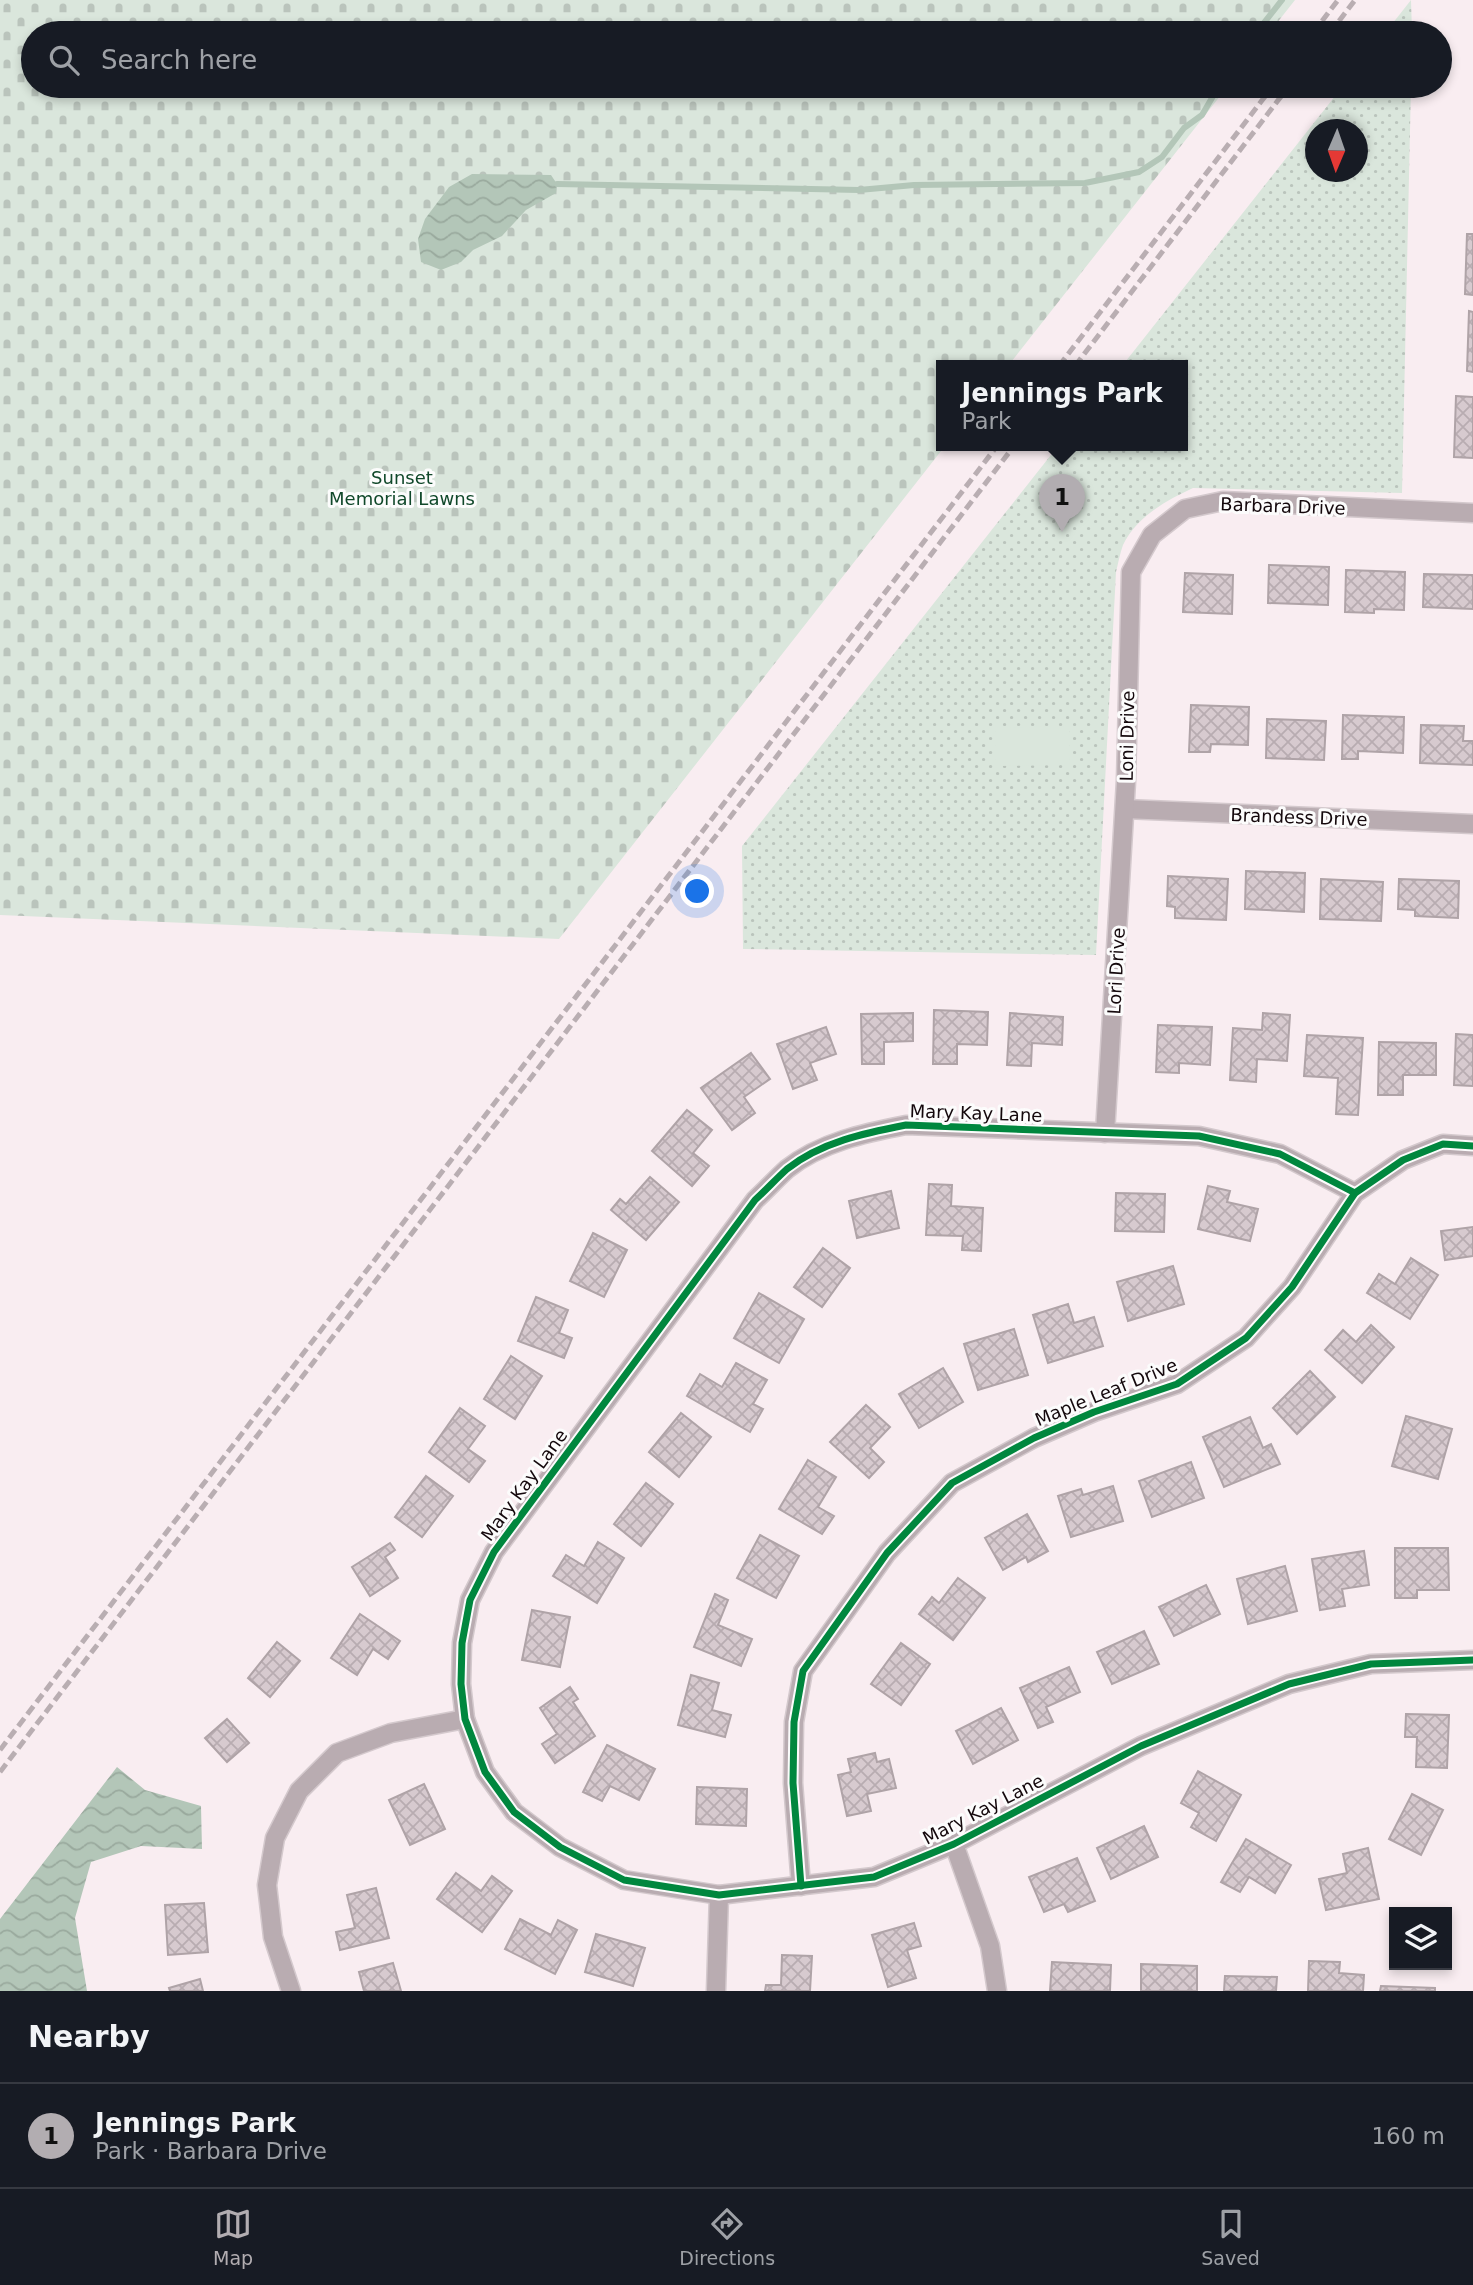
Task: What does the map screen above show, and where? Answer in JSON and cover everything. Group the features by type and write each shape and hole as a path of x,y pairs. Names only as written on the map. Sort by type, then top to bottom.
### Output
{"street":[{"name":"Barbara Drive","path":"1128,663 1130,572 1152,535 1185,509 1223,502 1473,513"},
{"name":"Loni Drive","path":"1125,809 1128,663"},
{"name":"Brandess Drive","path":"1125,809 1473,824"},
{"name":"Lori Drive","path":"1105,1133 1125,809"},
{"name":"Mary Kay Lane","path":"1355,1193 1280,1154 1199,1136 906,1125 860,1133 825,1147 789,1168 755,1200 494,1552 470,1600 462,1643 461,1684 465,1718 485,1772 514,1812 560,1847 624,1880 719,1895 874,1877 954,1844 1141,1746 1289,1684 1371,1664 1473,1660"},
{"name":"Maple Leaf Drive","path":"801,1886 793,1759 794,1722 803,1671 887,1553 952,1483 1034,1438 1094,1412 1177,1384 1246,1338 1292,1287 1355,1193 1403,1160 1443,1144 1473,1146"},
{"path":"291,1991 273,1937 267,1885 275,1838 299,1791 337,1753 391,1733 465,1718"},
{"path":"954,1844 990,1946 997,1991"},
{"path":"716,1991 719,1895"}],"green space":[{"name":"Sunset Memorial Lawns","path":"0,0 1295,0 1278,21 21,21 21,98 1219,98 1013,360 936,360 936,451 941,451 559,939 0,915"},
{"path":"1411,0 1412,21 1394,21"},
{"path":"1334,98 1411,98 1402,493 1193,488 1153,510 1129,535 1122,548 1116,572 1096,955 743,949 742,846 1054,451 1188,451 1188,360 1127,360 1305,134 1305,182 1368,182 1368,119 1317,119"},
{"path":"1069,726 1070,765 996,766 996,728"}],"water":[{"path":"472,174 551,175 557,184 556,193 526,210 502,236 473,250 461,262 441,270 421,262 418,239 425,219 449,187"},
{"path":"117,1767 145,1790 201,1806 202,1849 141,1846 91,1862 75,1918 87,1991 0,1991 0,1919"}],"building":[{"path":"1467,234 1473,234 1473,295 1465,294"},
{"path":"1469,311 1473,312 1473,372 1467,371"},
{"path":"1456,396 1473,397 1473,458 1454,457"},
{"path":"1269,565 1329,567 1328,605 1268,603"},
{"path":"1346,570 1405,572 1404,610 1345,612"},
{"path":"1185,573 1233,575 1232,614 1183,612"},
{"path":"1424,574 1473,575 1473,609 1423,607"},
{"path":"1191,705 1249,707 1248,745 1211,744 1210,752 1189,752"},
{"path":"1343,715 1404,717 1403,753 1358,751 1358,759 1342,759"},
{"path":"1267,719 1326,721 1324,760 1266,758"},
{"path":"1421,725 1464,726 1463,741 1473,741 1473,765 1420,763"},
{"path":"1246,871 1305,873 1304,912 1245,909"},
{"path":"1168,876 1228,879 1226,920 1175,918 1175,907 1167,906"},
{"path":"1321,879 1383,882 1381,921 1320,919"},
{"path":"1399,879 1459,881 1458,918 1415,916 1415,910 1398,909"},
{"path":"934,1010 988,1012 987,1045 957,1044 957,1064 933,1064"},
{"path":"913,1013 913,1041 884,1042 884,1064 862,1064 861,1014"},
{"path":"1010,1013 1063,1017 1062,1045 1032,1043 1031,1066 1007,1065"},
{"path":"1263,1013 1290,1015 1287,1061 1257,1059 1256,1082 1230,1080 1233,1028 1262,1030"},
{"path":"1158,1025 1212,1027 1210,1065 1179,1063 1179,1073 1156,1072"},
{"path":"826,1027 836,1054 810,1063 817,1080 793,1089 777,1044"},
{"path":"1456,1034 1473,1035 1473,1086 1454,1085"},
{"path":"1307,1035 1363,1038 1358,1115 1336,1114 1338,1078 1304,1076"},
{"path":"1379,1042 1436,1043 1436,1075 1403,1075 1403,1095 1378,1095"},
{"path":"751,1053 770,1079 744,1097 755,1113 732,1130 701,1088"},
{"path":"687,1110 712,1130 693,1153 709,1166 692,1186 652,1151"},
{"path":"650,1177 679,1202 646,1240 611,1210 620,1199 626,1204"},
{"path":"929,1184 952,1185 951,1206 983,1208 981,1251 962,1250 963,1236 926,1235"},
{"path":"1208,1186 1230,1191 1227,1202 1258,1209 1250,1241 1198,1229"},
{"path":"891,1191 899,1228 857,1238 849,1201"},
{"path":"1116,1193 1165,1194 1164,1232 1115,1231"},
{"path":"1473,1227 1473,1256 1445,1260 1441,1231"},
{"path":"593,1233 627,1250 604,1297 570,1281"},
{"path":"823,1248 850,1268 822,1307 794,1287"},
{"path":"1411,1258 1438,1275 1410,1319 1367,1293 1379,1274 1395,1284"},
{"path":"1173,1266 1184,1304 1128,1321 1117,1282"},
{"path":"759,1293 804,1319 779,1363 734,1338"},
{"path":"536,1297 568,1310 559,1333 572,1338 564,1358 518,1341"},
{"path":"1068,1304 1074,1323 1094,1317 1103,1346 1048,1363 1033,1315"},
{"path":"1371,1325 1394,1347 1362,1383 1325,1350 1343,1330 1356,1342"},
{"path":"1014,1329 1028,1375 978,1390 964,1344"},
{"path":"511,1356 542,1376 515,1419 484,1399"},
{"path":"736,1363 767,1380 753,1404 763,1409 750,1432 687,1396 700,1374 722,1387"},
{"path":"943,1368 963,1402 919,1428 899,1394"},
{"path":"1310,1371 1335,1397 1297,1434 1273,1408"},
{"path":"866,1405 890,1427 870,1448 884,1462 869,1478 830,1442"},
{"path":"460,1408 485,1426 468,1449 485,1461 469,1482 429,1452"},
{"path":"681,1413 711,1437 679,1477 649,1452"},
{"path":"1406,1416 1452,1429 1438,1479 1392,1466"},
{"path":"1250,1417 1263,1448 1271,1444 1280,1464 1224,1487 1203,1437"},
{"path":"808,1460 836,1477 818,1507 834,1516 822,1534 779,1509"},
{"path":"1191,1462 1204,1498 1152,1517 1139,1481"},
{"path":"426,1476 453,1496 422,1537 395,1517"},
{"path":"646,1483 673,1504 641,1546 614,1524"},
{"path":"1113,1486 1123,1521 1071,1537 1058,1496 1081,1489 1083,1495"},
{"path":"1027,1514 1048,1551 1028,1562 1026,1557 1003,1570 985,1538"},
{"path":"760,1535 799,1556 776,1598 737,1578"},
{"path":"598,1542 624,1558 597,1603 553,1576 566,1555 584,1566"},
{"path":"390,1543 395,1550 385,1557 398,1578 370,1596 352,1567"},
{"path":"1395,1548 1448,1548 1449,1590 1417,1590 1417,1598 1395,1598"},
{"path":"1364,1551 1369,1585 1342,1589 1345,1606 1320,1610 1312,1559"},
{"path":"1285,1566 1297,1611 1248,1624 1237,1579"},
{"path":"958,1578 985,1598 953,1640 919,1614 932,1597 939,1603"},
{"path":"1206,1585 1220,1614 1174,1636 1159,1607"},
{"path":"715,1594 728,1600 718,1625 752,1639 741,1666 694,1647"},
{"path":"532,1610 570,1617 560,1667 522,1660"},
{"path":"360,1614 400,1641 388,1659 373,1649 357,1675 331,1658"},
{"path":"1144,1631 1159,1664 1112,1684 1097,1652"},
{"path":"277,1642 300,1661 270,1697 248,1678"},
{"path":"901,1643 930,1664 901,1705 871,1684"},
{"path":"1069,1667 1080,1692 1046,1707 1053,1722 1038,1728 1020,1688"},
{"path":"691,1675 719,1683 712,1710 731,1715 725,1737 678,1725"},
{"path":"570,1687 578,1699 573,1702 595,1736 555,1763 542,1744 557,1734 540,1708"},
{"path":"1001,1708 1018,1740 973,1764 956,1731"},
{"path":"1406,1714 1449,1715 1447,1768 1416,1767 1417,1737 1405,1737"},
{"path":"227,1719 249,1743 227,1762 205,1738"},
{"path":"607,1745 655,1769 639,1800 610,1786 602,1801 583,1792"},
{"path":"875,1753 877,1762 889,1759 896,1788 867,1794 871,1811 847,1816 838,1775 851,1772 848,1759"},
{"path":"1198,1771 1241,1795 1216,1841 1191,1827 1199,1813 1181,1803"},
{"path":"424,1784 445,1829 410,1845 389,1800"},
{"path":"697,1787 747,1789 746,1826 696,1824"},
{"path":"1412,1794 1443,1810 1421,1855 1389,1839"},
{"path":"1144,1826 1158,1857 1111,1879 1097,1848"},
{"path":"1246,1839 1291,1865 1275,1893 1249,1877 1240,1892 1221,1882"},
{"path":"1368,1848 1379,1899 1326,1910 1319,1879 1347,1873 1343,1854"},
{"path":"1077,1858 1095,1901 1068,1912 1064,1904 1044,1912 1029,1877"},
{"path":"456,1873 481,1891 492,1876 512,1891 482,1932 437,1899"},
{"path":"376,1888 389,1938 340,1950 336,1932 355,1928 347,1895"},
{"path":"204,1903 208,1952 168,1955 165,1905"},
{"path":"520,1919 551,1935 558,1920 577,1930 555,1974 505,1949"},
{"path":"914,1923 921,1946 907,1950 916,1978 888,1987 872,1935"},
{"path":"596,1934 645,1948 633,1986 585,1972"},
{"path":"782,1955 812,1956 810,1991 765,1991 766,1985 781,1985"},
{"path":"1309,1961 1340,1962 1339,1973 1364,1975 1363,1991 1308,1991"},
{"path":"1052,1962 1111,1965 1110,1991 1050,1991"},
{"path":"393,1963 401,1991 364,1991 359,1972"},
{"path":"1141,1964 1197,1966 1197,1991 1141,1991"},
{"path":"1225,1976 1277,1977 1276,1991 1224,1991"},
{"path":"200,1979 203,1991 170,1991 169,1988"},
{"path":"1381,1986 1435,1988 1435,1991 1380,1991"}],"waterway":[{"path":"1265,21 1282,0"},
{"path":"557,184 859,190 914,185 1085,183 1139,172 1162,157 1184,128 1202,115 1212,98"}],"railway":[{"path":"1322,21 1338,0"},
{"path":"1339,21 1355,0"},
{"path":"1064,360 1264,98"},
{"path":"1080,360 1280,98"},
{"path":"0,1750 993,451"},
{"path":"0,1772 1010,451"}],"cycle path":[{"path":"1355,1193 1280,1154 1199,1136 906,1125 844,1140 800,1160 755,1200 494,1552 470,1600 462,1643 461,1684 465,1719 485,1772 514,1812 560,1847 624,1880 719,1895 874,1877 954,1844 1141,1746 1289,1684 1371,1664 1473,1660"},
{"path":"801,1886 793,1783 794,1722 803,1671 887,1553 952,1483 1034,1438 1094,1412 1177,1384 1246,1338 1292,1287 1355,1193 1403,1160 1443,1144 1473,1146"}],"place":[{"name":"Jennings Park","path":"1062,532"}]}
